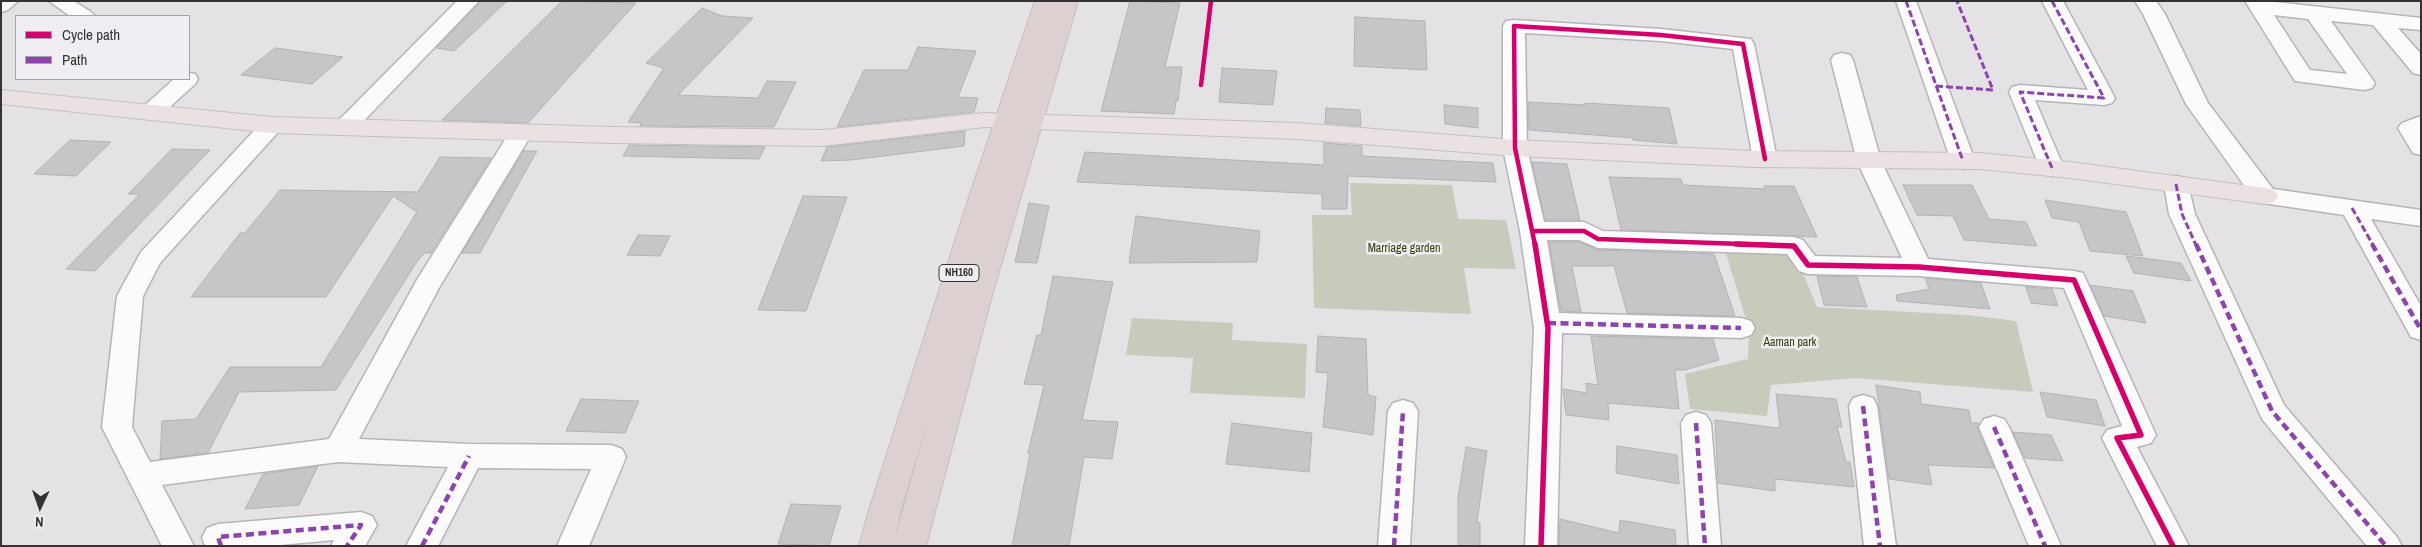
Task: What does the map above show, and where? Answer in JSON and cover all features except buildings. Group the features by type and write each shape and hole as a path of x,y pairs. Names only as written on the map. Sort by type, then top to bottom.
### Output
{"highway":[{"name":"NH160","path":"910,546 977,299 1046,1"},
{"name":"NH160","path":"876,546 885,510 1019,122 1066,1"}],"main road":[{"path":"1,97 272,126 823,138 985,120 1298,131 1515,148 1765,159 1963,161 2052,168 2266,196"}],"street":[{"path":"1,6 8,1"},
{"path":"59,1 82,15"},
{"path":"345,127 469,1"},
{"path":"1906,1 1963,161"},
{"path":"2052,1 2104,98 2020,92 2052,168"},
{"path":"2145,1 2154,14 2196,104 2266,196 2421,218"},
{"path":"2256,4 2303,76 2364,83 2315,13"},
{"path":"2256,4 2315,13 2421,24"},
{"path":"2380,20 2421,68"},
{"path":"1541,546 1548,323 1533,231 1515,148 1514,26 1661,36 1743,44 1765,159"},
{"path":"1842,60 1869,161 1919,267"},
{"path":"151,112 186,80"},
{"path":"2421,123 2410,128 2421,148"},
{"path":"178,546 117,427 130,296 150,258 272,126"},
{"path":"338,450 427,284 521,132"},
{"path":"2176,184 2182,214 2272,411 2386,546"},
{"path":"2352,208 2421,330"},
{"path":"1533,231 1584,231 1598,239 1794,246 1808,265 1919,267 2074,280 2141,435 2116,438 2173,546"},
{"path":"1548,323 1741,328"},
{"path":"1863,406 1880,546"},
{"path":"1394,546 1403,411"},
{"path":"1696,423 1705,546"},
{"path":"1994,427 2045,546"},
{"path":"143,476 338,450 469,456 611,458 572,546"},
{"path":"422,546 469,456"},
{"path":"221,546 218,537 361,525 347,546"}],"green space":[{"name":"Marriage garden","path":"1350,183 1452,185 1458,219 1506,220 1516,269 1464,268 1471,314 1314,308 1312,215 1352,215"},
{"name":"Aaman park","path":"1724,247 1793,249 1817,307 1967,315 2016,321 2033,392 1856,378 1771,385 1767,416 1690,409 1685,374 1748,359 1749,335 1747,323"},
{"path":"1132,318 1233,323 1232,340 1307,344 1305,398 1190,393 1193,358 1126,355"}],"marked path":[{"path":"1906,1 1963,161"},
{"path":"1936,86 1993,90 1957,1"},
{"path":"2052,1 2104,98 2020,92 2052,168"},
{"path":"2176,184 2182,214 2272,411 2386,546"},
{"path":"2352,208 2421,330"},
{"path":"1548,323 1741,328"},
{"path":"1863,406 1880,546"},
{"path":"1394,546 1403,411"},
{"path":"1696,423 1705,546"},
{"path":"1994,427 2045,546"},
{"path":"422,546 469,456"},
{"path":"221,546 218,537 361,525 347,546"}],"cycle path":[{"path":"1201,85 1211,1"},
{"path":"1541,546 1548,328 1533,231 1515,148 1514,26 1661,35 1743,44 1765,159"},
{"path":"1533,231 1584,231 1598,239 1794,246 1808,265 1919,267 2074,280 2141,435 2117,438 2173,546"}]}
